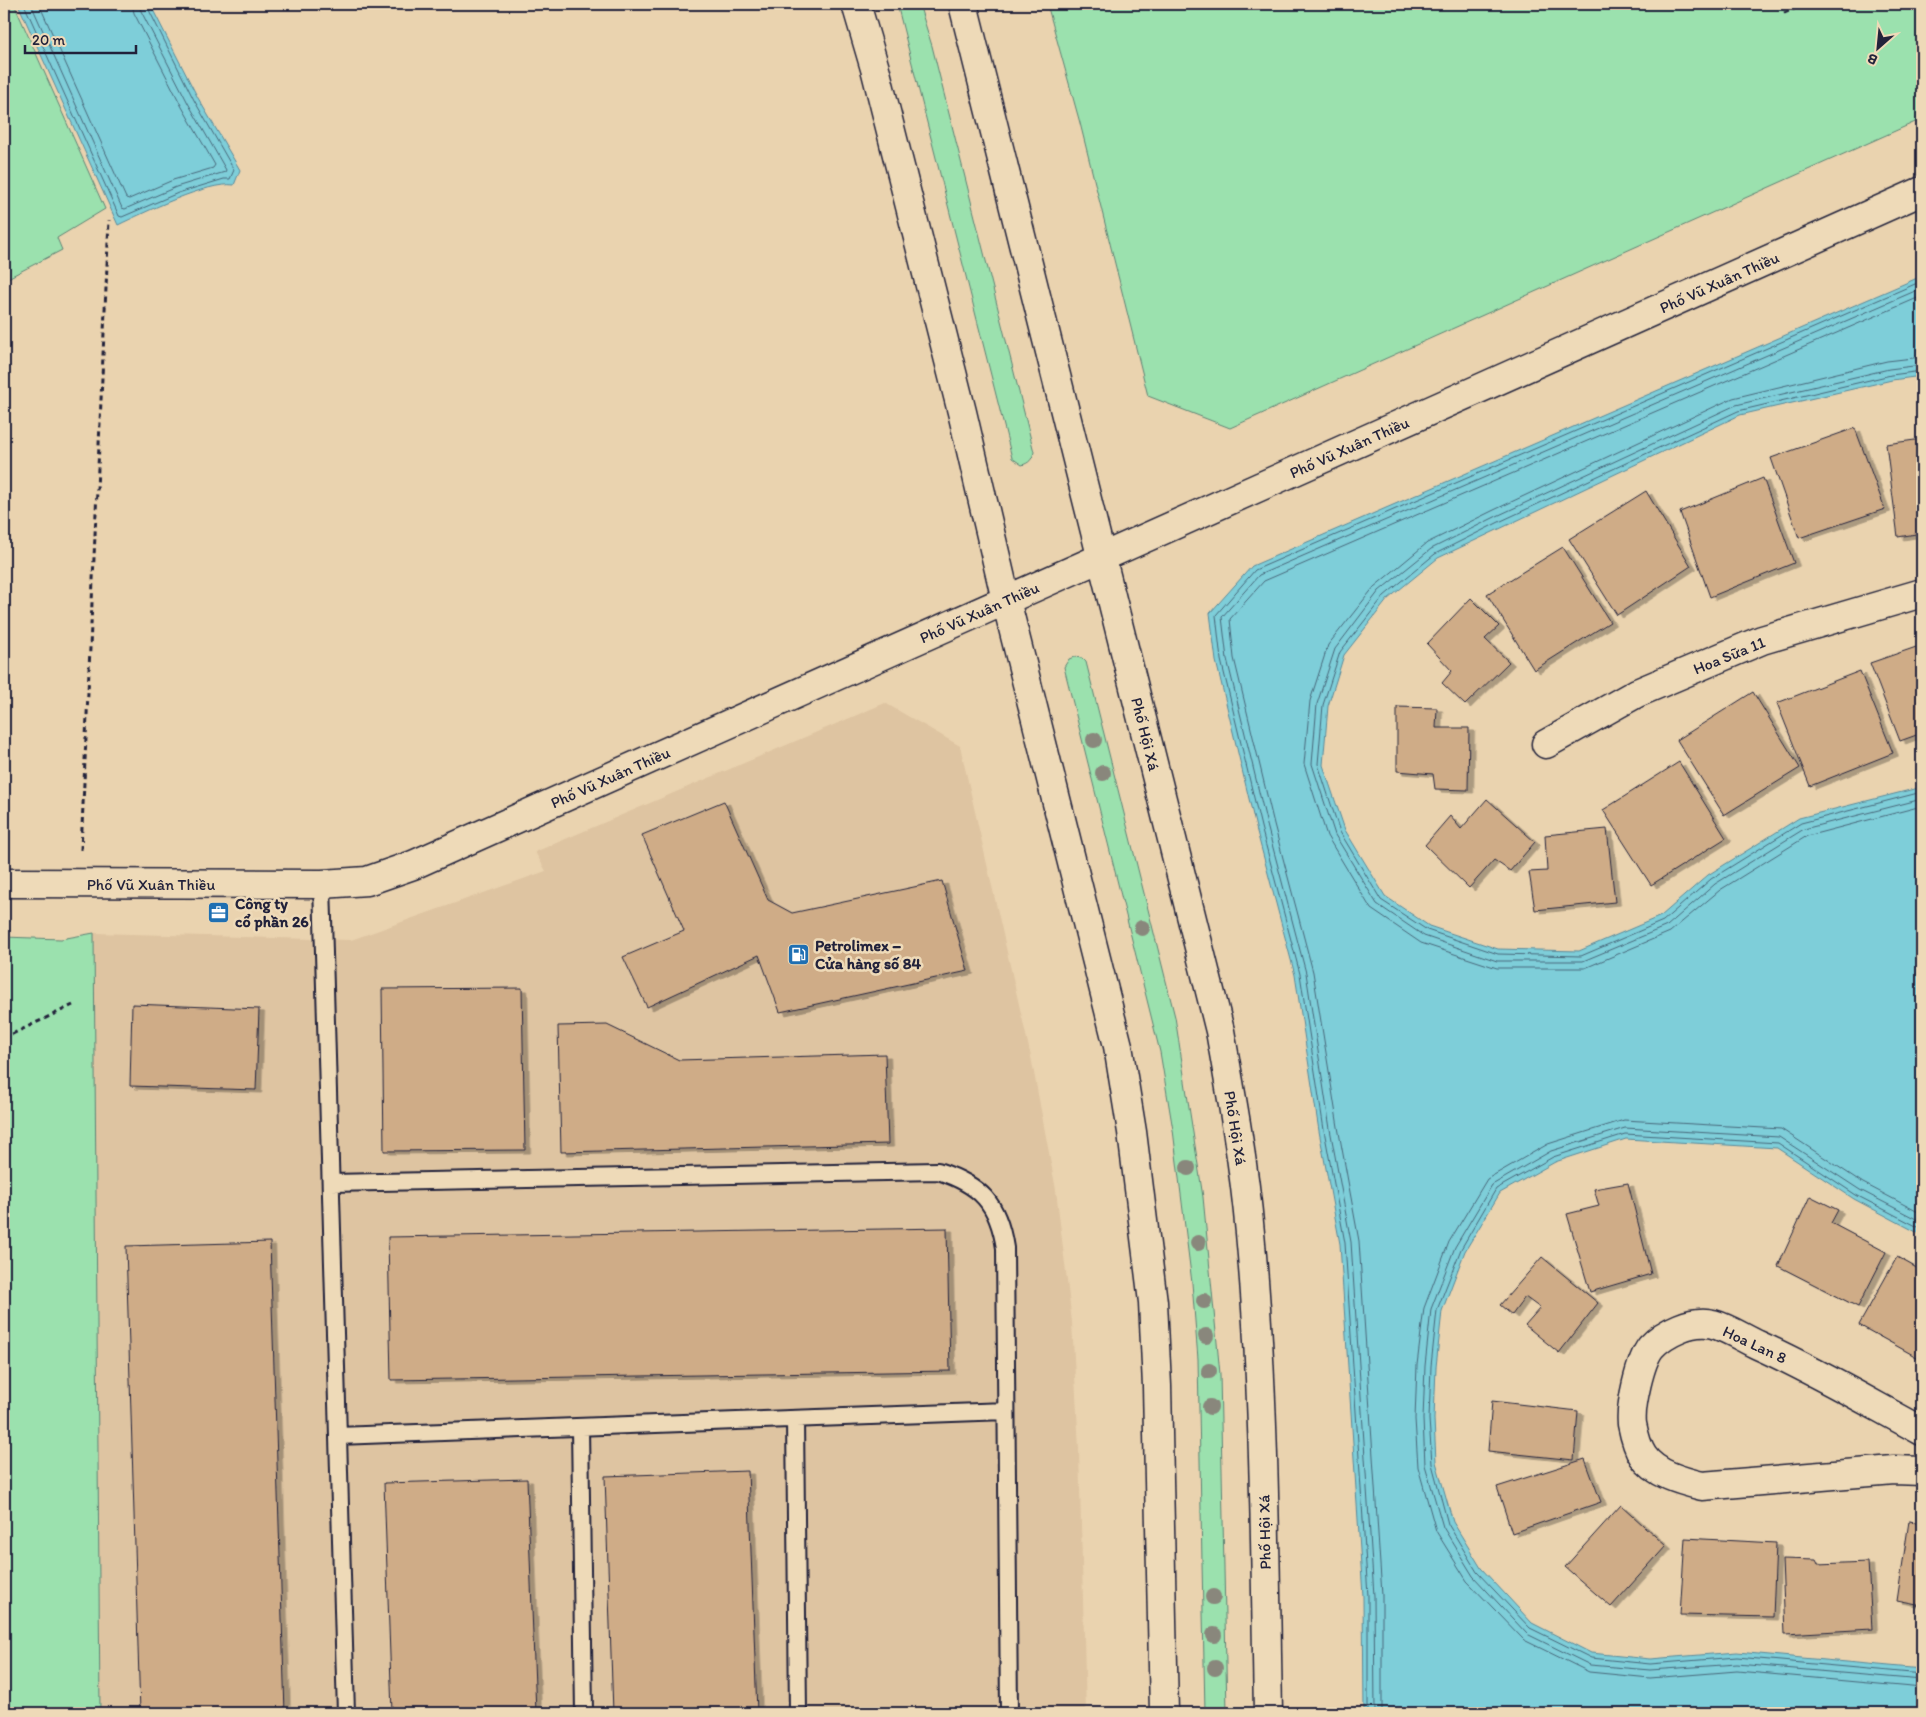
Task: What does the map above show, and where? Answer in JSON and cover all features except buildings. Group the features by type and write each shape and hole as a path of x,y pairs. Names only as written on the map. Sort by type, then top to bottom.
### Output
{"main road":[{"path":"856,4 876,72 960,402 1006,600 1118,1046 1144,1217 1153,1302 1164,1713"},
{"name":"Phố Hội Xá","path":"963,4 1220,1031 1238,1132 1250,1232 1258,1330 1268,1713"},
{"name":"Phố Vũ Xuân Thiều","path":"4,883 322,884 367,881 413,865 1922,191"},
{"name":"Hoa Sữa 11","path":"1546,744 1637,693 1762,640 1897,598 1922,593"},
{"name":"Hoa Lan 8","path":"1922,1431 1780,1355 1712,1324 1688,1325 1669,1333 1651,1348 1642,1366 1634,1401 1632,1422 1637,1444 1643,1457 1655,1467 1677,1480 1702,1486 1894,1470 1922,1471"}],"lane":[{"path":"322,884 346,1713"},
{"path":"331,1183 938,1171 974,1186 985,1198 1002,1227 1005,1248 1009,1713"},
{"path":"338,1436 1006,1411"},
{"path":"795,1419 798,1713"},
{"path":"580,1427 584,1713"}],"path":[{"path":"1784,14 1806,4"},
{"path":"80,884 109,220"},
{"path":"4,1038 73,1005"}],"shaded area":[{"name":"Công ty cổ phần 26","path":"885,703 960,746 1031,1057 1056,1190 1072,1322 1079,1449 1086,1713 100,1713 94,933 351,940 546,871 535,852"}],"green space":[{"path":"4,4 14,4 105,209 57,238 62,250 4,280"},
{"path":"897,4 919,4 932,46 1034,452 1030,461 1022,465 1012,458"},
{"path":"1047,4 1922,4 1922,119 1230,428 1148,396 1080,123"},
{"path":"1074,657 1082,658 1086,662 1175,1017 1203,1197 1220,1374 1227,1713 1205,1713 1198,1359 1192,1283 1173,1130 1160,1052 1064,667 1069,659"},
{"path":"94,933 100,1713 4,1713 4,937 61,939"}],"water":[{"path":"18,4 150,4 198,98 240,170 234,185 223,185 192,193 118,225"},
{"path":"1922,276 1922,376 1892,380 1740,415 1438,558 1388,599 1344,655 1328,706 1323,765 1345,830 1385,896 1429,926 1498,949 1579,951 1661,916 1708,875 1799,818 1922,787 1922,1235 1854,1199 1777,1148 1626,1139 1555,1162 1500,1193 1465,1251 1442,1311 1436,1367 1434,1419 1436,1462 1453,1522 1481,1568 1532,1623 1591,1653 1650,1659 1737,1652 1922,1669 1922,1713 1364,1713 1363,1596 1340,1244 1319,1131 1295,975 1256,828 1216,661 1210,613 1252,566"}],"place":[{"name":"Công ty cổ phần 26","path":"219,912"},
{"name":"Petrolimex – Cửa hàng số 84","path":"799,954"}]}
